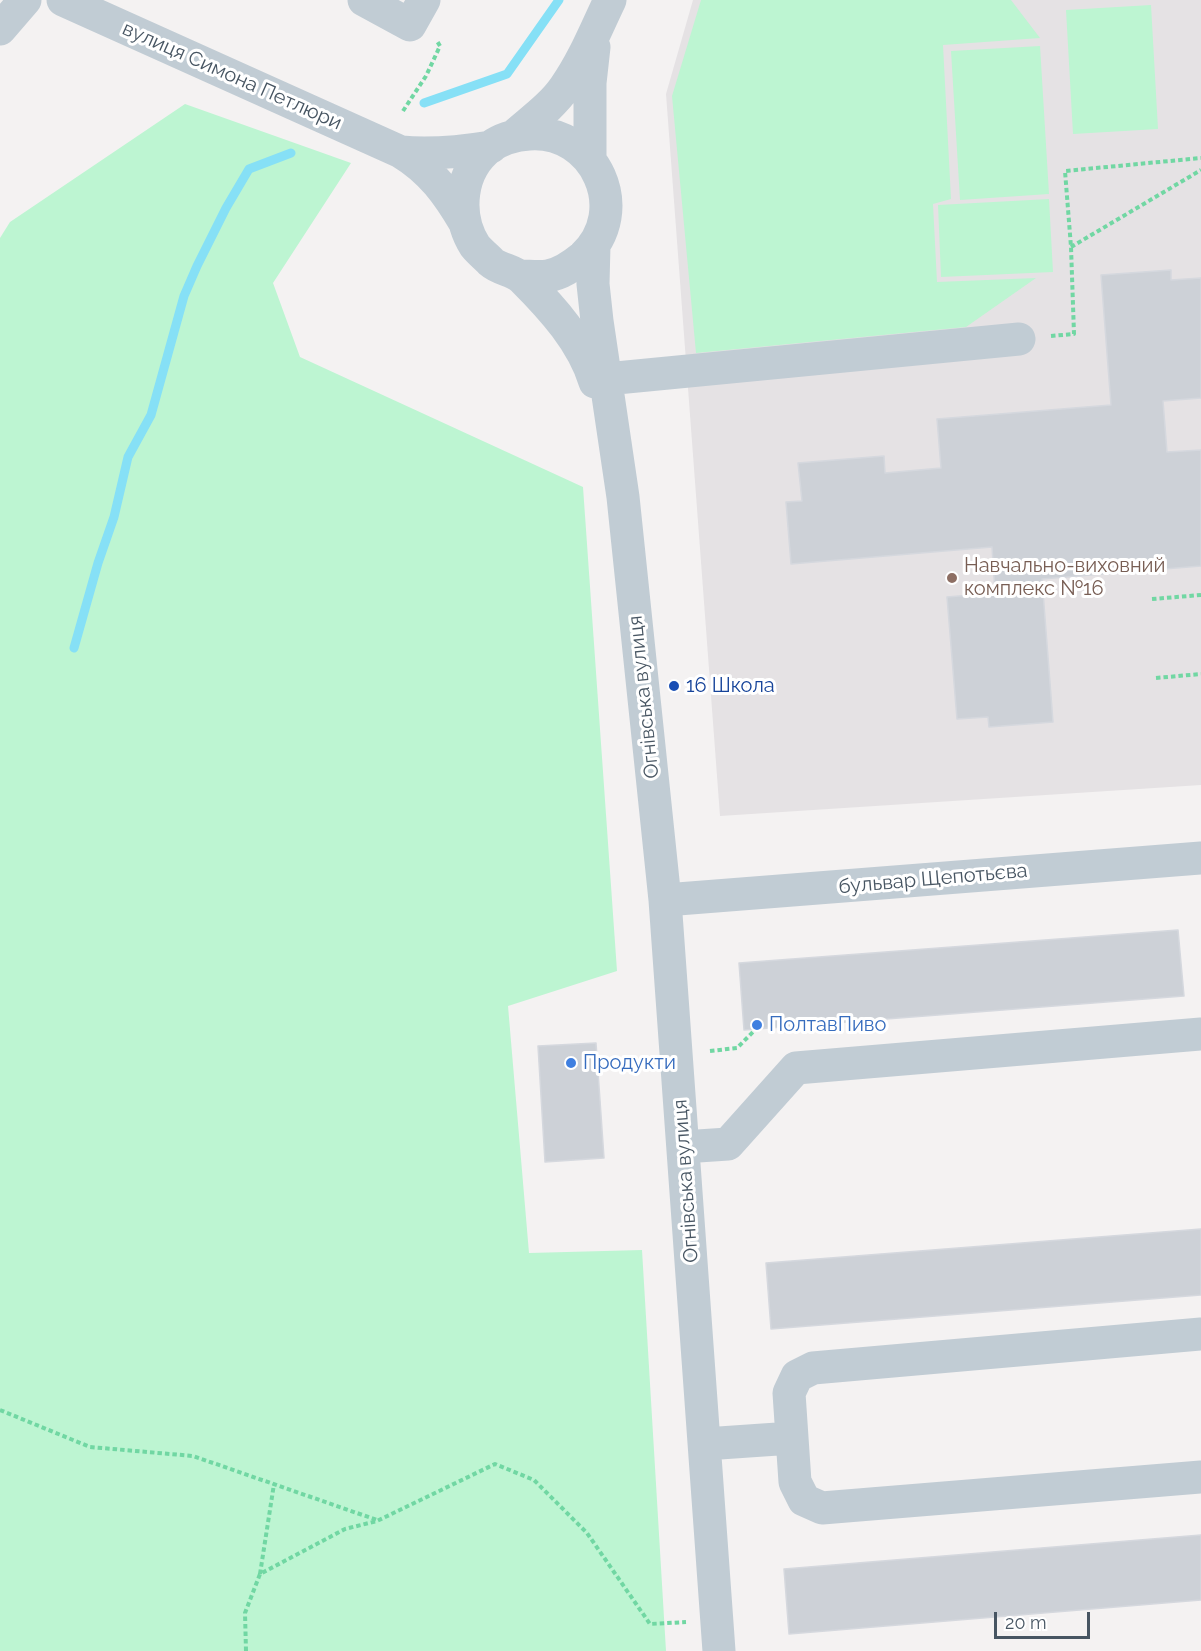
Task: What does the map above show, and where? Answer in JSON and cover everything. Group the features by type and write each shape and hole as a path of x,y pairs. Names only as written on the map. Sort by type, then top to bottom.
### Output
{"street":[{"path":"0,29 25,0"},
{"name":"вулиця Симона Петлюри","path":"63,0 401,152 433,176 452,200 465,223"},
{"path":"364,0 417,12"},
{"path":"503,141 545,109 564,88 582,60 605,10"},
{"path":"590,159 590,83 594,50 605,10"},
{"name":"Огнівська вулиця","path":"520,276 548,276 570,268 594,245 605,222 607,204 604,187 590,159 569,141 544,133 503,141 476,162 466,180 462,203 465,223 475,246 493,264 520,276 556,315 576,341 594,378 607,418 624,497"},
{"name":"вулиця Симона Петлюри","path":"401,152 429,154 465,152 503,141"},
{"name":"Огнівська вулиця","path":"594,245 593,284 624,497 665,900 718,1636"},
{"path":"606,379 1019,339"},
{"name":"бульвар Щепотьєва","path":"665,900 1201,858"},
{"path":"683,1147 728,1144 796,1068 1201,1034"},
{"path":"1201,1334 813,1368 797,1376 789,1393 795,1482 804,1500 822,1508 1201,1477"},
{"path":"705,1444 792,1438"}],"path":[{"path":"403,111 426,76 440,46 435,37 424,29 417,12"},
{"path":"1019,339 1074,334 1065,171 1201,158"},
{"path":"1071,248 1201,170"},
{"path":"1152,599 1201,595"},
{"path":"1156,678 1201,674"},
{"path":"710,1051 737,1048 757,1028"},
{"path":"0,1410 90,1447 193,1456 377,1521"},
{"path":"260,1574 345,1529 377,1521 495,1464 534,1480 587,1533 650,1624 718,1636"},
{"path":"246,1651 245,1612 260,1574 274,1484"}],"shaded area":[{"name":"Навчально-виховний комплекс №16","path":"693,0 1201,0 1201,785 720,816 666,94"}],"green space":[{"path":"701,0 1011,0 1040,38 943,45 951,199 933,204 937,282 1036,278 966,327 696,353 672,96"},
{"path":"1151,5 1158,129 1073,134 1066,10"},
{"path":"1040,46 1049,194 960,200 951,51"},
{"path":"185,104 351,163 273,283 300,357 583,487 617,971 508,1006 529,1253 642,1250 666,1651 0,1651 0,238 10,222"},
{"path":"1049,199 1053,272 941,277 938,205"}],"building":[{"path":"1171,270 1171,280 1201,278 1201,398 1163,401 1167,452 1201,450 1201,566 1042,579 1053,722 989,727 988,717 957,719 947,597 995,593 992,547 791,564 786,502 802,501 798,463 884,456 885,473 941,468 937,419 1111,405 1101,275"},
{"path":"1178,930 1184,996 744,1030 739,963"},
{"path":"596,1043 604,1158 545,1162 538,1046"},
{"path":"1201,1229 1201,1295 771,1329 766,1263"},
{"path":"1201,1535 1201,1600 789,1634 784,1569"}],"waterway":[{"path":"424,103 507,74 559,0"},
{"path":"74,648 98,563 114,517 128,457 151,415 184,296 197,266 226,208 249,169 291,153"}],"place":[{"name":"Навчально-виховний комплекс №16","path":"952,578"},
{"name":"16 Школа","path":"674,686"},
{"name":"ПолтавПиво","path":"757,1025"},
{"name":"Продукти","path":"571,1063"}]}
